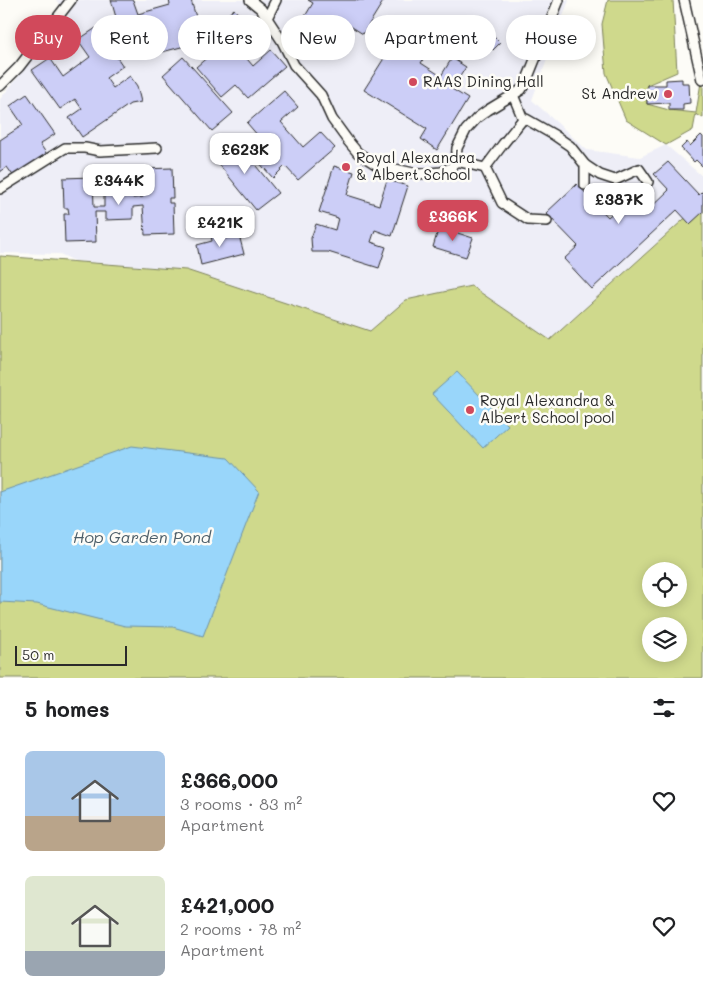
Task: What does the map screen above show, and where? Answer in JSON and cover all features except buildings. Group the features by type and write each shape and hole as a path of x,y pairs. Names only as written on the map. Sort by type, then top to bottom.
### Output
{"lane":[{"path":"0,86 19,66 71,0"},
{"path":"250,0 265,15"},
{"path":"268,15 276,0"},
{"path":"271,24 294,65 321,95 332,119 358,153 376,165 418,174 441,172 452,168 456,161 457,148 466,130 477,118 499,102 521,90 559,0"},
{"path":"684,0 702,80"},
{"path":"513,96 524,119 570,146 585,165 600,175 615,180 638,169 648,182"},
{"path":"485,168 524,119"},
{"path":"0,189 65,148 100,150 157,148"},
{"path":"456,161 485,168"},
{"path":"585,165 585,185"},
{"path":"485,168 502,203 528,220 547,221"}],"shaded area":[{"name":"Royal Alexandra & Albert School","path":"56,0 569,0 563,15 506,15 506,60 547,60 532,100 587,150 640,157 666,145 703,177 703,202 550,340 471,286 406,300 370,331 186,270 75,261 60,254 0,253 0,99 32,60 81,60 81,15 69,15"}],"green space":[{"path":"608,0 673,0 677,72 647,85 647,104 669,110 696,113 703,70 703,118 696,114 693,130 666,145 626,120 606,73 602,24"},
{"path":"703,202 703,678 0,678 0,256 186,270 370,331 406,300 471,286 550,340"}],"water":[{"name":"Royal Alexandra & Albert School pool","path":"457,372 508,425 483,448 432,394"},
{"name":"Hop Garden Pond","path":"132,446 228,458 259,491 203,636 173,627 125,626 37,604 0,602 0,492"}],"place":[{"name":"RAAS Dining Hall","path":"413,82"},
{"name":"St Andrew","path":"668,94"},
{"name":"Royal Alexandra & Albert School","path":"346,167"},
{"name":"Royal Alexandra & Albert School pool","path":"470,410"}]}
